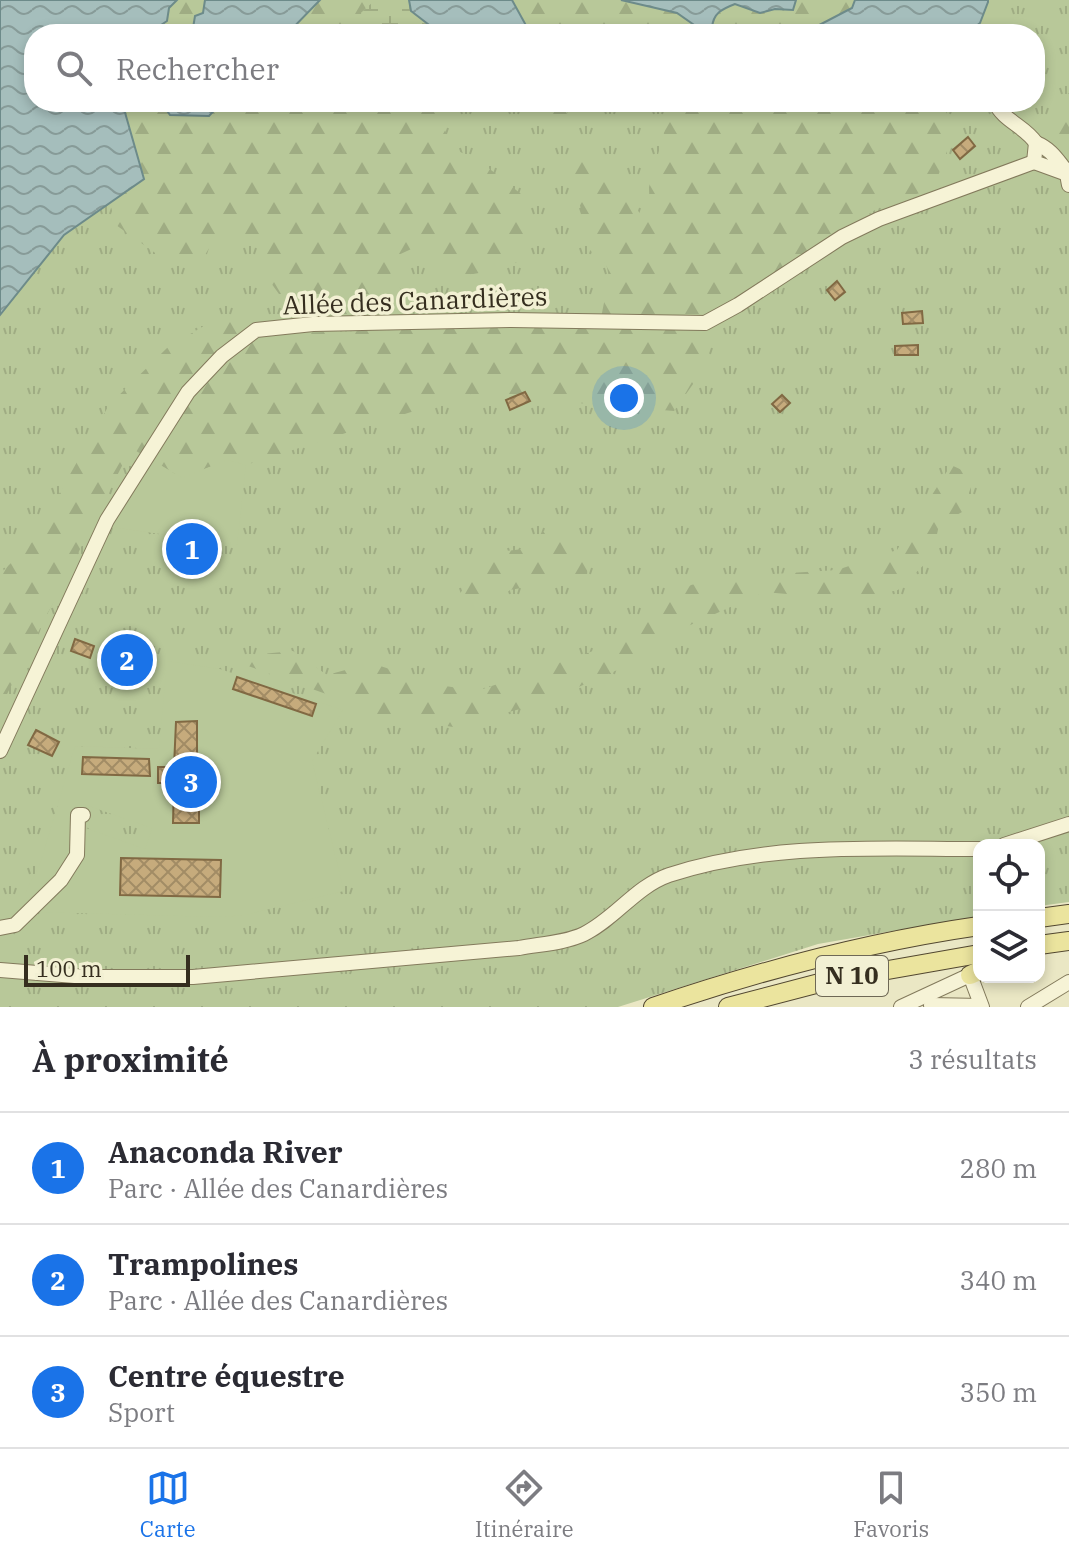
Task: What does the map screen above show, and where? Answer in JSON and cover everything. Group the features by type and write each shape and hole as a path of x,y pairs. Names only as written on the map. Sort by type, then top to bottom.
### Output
{"main road":[{"path":"1045,917 1069,914"},
{"name":"N 10","path":"653,1007 715,986 856,949 973,927"},
{"path":"1045,944 1069,941"},
{"name":"N 10","path":"728,1007 831,980 973,955"}],"street":[{"path":"1002,112 1028,131 1036,143 1047,147 1062,161 1068,178"},
{"path":"1036,143 1034,162 1068,178"},
{"name":"Allée des Canardières","path":"0,751 107,520 188,392 222,356 256,330 313,324 495,320 705,323 842,237 879,219 1034,162"},
{"path":"0,928 15,925 61,880 77,855 78,815 83,815"},
{"path":"1023,839 1069,824"},
{"path":"0,970 87,977 193,977 519,948 585,933 654,881 721,861 820,850 973,849"},
{"path":"933,1001 973,974"},
{"path":"1028,1007 1061,984 1069,982"},
{"path":"901,1007 933,1001 982,1006 976,983"}],"green space":[{"path":"0,0 1069,0 1069,902 1045,905 1045,839 973,839 973,917 818,944 618,1007 0,1007"},
{"path":"177,0 205,0 203,13 195,16 194,24 159,24"},
{"path":"320,0 375,0 361,13 368,24 297,24"},
{"path":"375,0 409,0 411,11 428,24 368,24 361,13"},
{"path":"520,0 621,0 677,13 671,24 533,24"},
{"path":"796,0 856,2 825,24 713,24 719,12 735,4 760,13 775,9 785,11"},
{"path":"1069,93 1069,154 1052,137 1064,97"},
{"path":"125,112 209,116 213,112 438,112 452,148 481,162 521,194 539,229 527,258 502,269 456,277 420,245 394,257 390,277 404,292 388,316 297,319 266,276 259,244 244,235 217,235 199,265 172,265 116,225 110,203 144,179"},
{"path":"534,112 567,112 571,129 545,132"},
{"path":"670,112 946,112 955,129 933,190 891,200 709,314 681,319 601,318 609,277 606,263 589,249 577,194 555,162 577,149 628,196 643,218 650,220 649,187"},
{"path":"222,315 258,334 529,326 706,330 710,360 674,411 467,394 246,465 227,460 182,478 131,448 0,708 0,574 32,542 109,405 167,348"},
{"path":"152,460 182,478 227,460 246,465 237,545 111,527"},
{"path":"951,465 975,476 962,512 939,525 932,557 898,590 855,600 764,592 668,635 631,664 542,703 453,727 393,717 365,723 343,700 248,666 240,656 293,651 327,675 371,663 439,685 477,691 596,650 691,585 726,577 837,570 897,550"},
{"path":"544,531 589,542 587,576 510,590 495,602 452,605 488,553 523,549"},
{"path":"167,661 220,669 343,710 312,761 344,891 245,915 222,917 34,912 25,894 41,861 75,746 159,749","holes":["83,804 152,828 145,849 83,827"]}],"water":[{"path":"0,0 177,0 169,8 167,21 162,24 24,24 24,112 125,112 144,179 64,235 0,315"},
{"path":"205,0 320,0 297,24 194,24 195,16 203,13"},
{"path":"409,0 512,0 525,24 428,24 411,11"},
{"path":"621,0 796,0 793,10 775,9 760,13 735,4 716,15 713,24 693,24 677,13"},
{"path":"855,0 988,0 979,24 821,24 852,8"},
{"path":"168,112 213,112 209,116 170,115"}],"building":[{"path":"968,137 975,146 960,159 953,150"},
{"path":"837,281 845,292 835,300 827,290"},
{"path":"922,311 923,323 903,324 902,313"},
{"path":"918,345 918,355 895,355 895,346"},
{"path":"525,392 530,401 510,410 506,400"},
{"path":"782,395 790,403 780,412 772,404"},
{"path":"75,639 94,646 90,658 71,651"},
{"path":"237,677 316,704 312,716 233,689"},
{"path":"197,721 197,762 184,763 184,783 158,783 158,767 174,767 176,722"},
{"path":"36,730 59,742 52,756 28,745"},
{"path":"83,757 149,759 150,776 82,774"},
{"path":"184,763 193,763 193,785 199,786 199,823 173,823 174,783 184,783"},
{"path":"121,858 221,860 220,897 120,895"}],"place":[{"name":"Anaconda River","path":"192,549"},
{"name":"Trampolines","path":"127,660"},
{"name":"Centre équestre","path":"191,782"}]}
